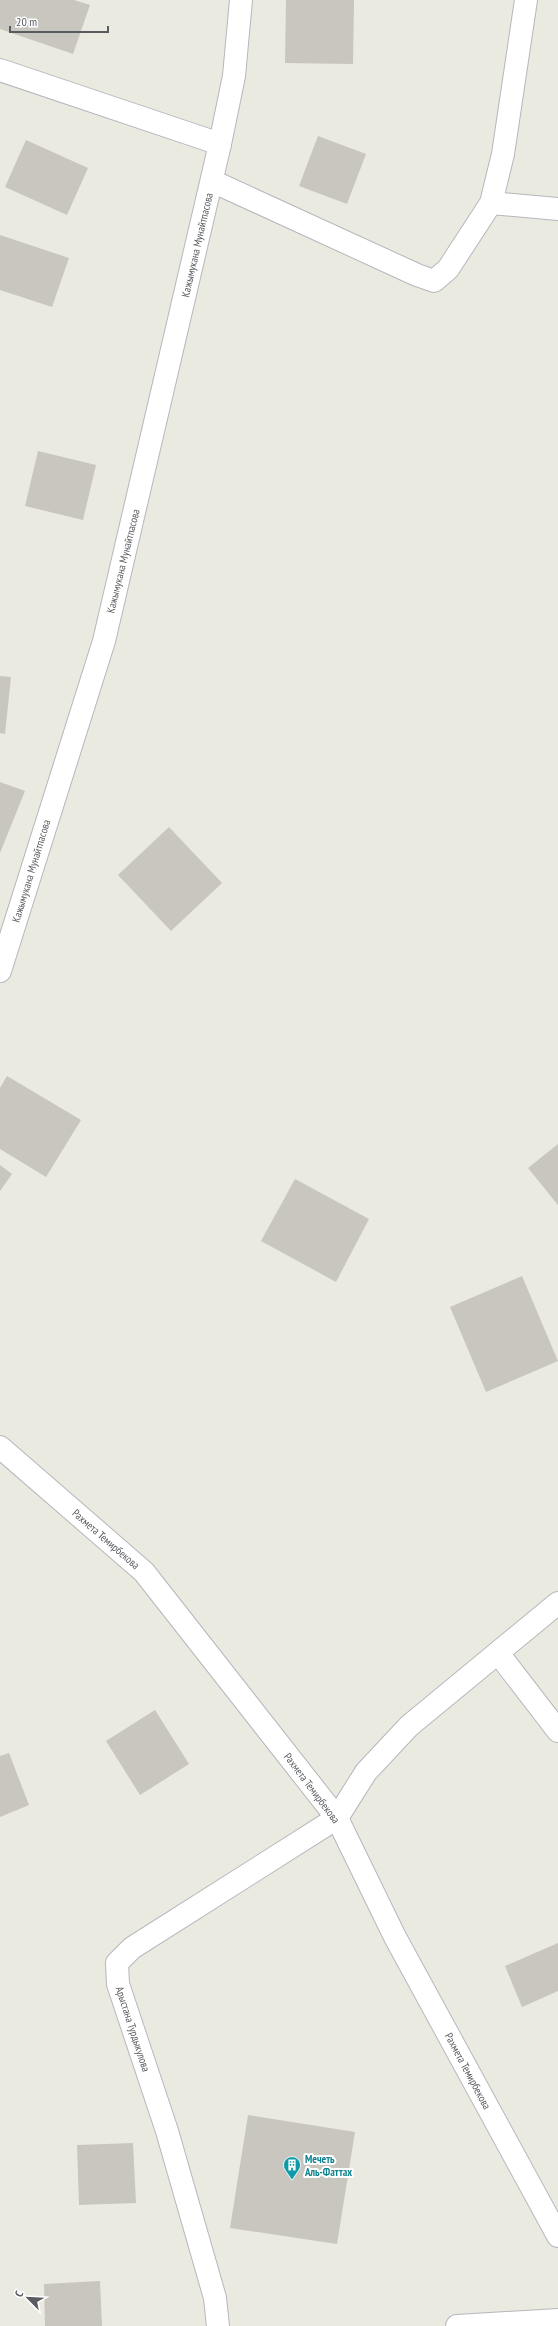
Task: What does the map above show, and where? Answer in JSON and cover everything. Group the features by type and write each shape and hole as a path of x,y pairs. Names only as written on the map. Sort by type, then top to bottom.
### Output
{"street":[{"name":"Кажымукана Мунайтпасова","path":"0,971 104,641 220,144 234,76 241,0"},
{"path":"212,181 410,272 434,281 448,269 492,203 503,154 526,0"},
{"path":"0,70 220,144"},
{"path":"492,203 558,209"},
{"name":"Рахмета Темирбекова","path":"0,1447 144,1572 337,1818 395,1937 558,2236"},
{"path":"337,1818 366,1772 409,1726 558,1603"},
{"path":"498,1653 558,1732"},
{"name":"Арыстана Турдыкулова","path":"218,2326 216,2298 167,2130 118,1984 117,1963 132,1948 337,1818"},
{"path":"457,2326 558,2320"}],"building":[{"path":"0,0 74,0 90,5 73,54 0,29"},
{"path":"286,0 354,0 353,64 285,63"},
{"path":"318,136 366,154 347,204 299,186"},
{"path":"26,140 88,168 67,215 5,187"},
{"path":"0,235 69,258 52,307 0,290"},
{"path":"38,451 96,465 83,520 25,506"},
{"path":"0,676 11,677 5,734 0,733"},
{"path":"0,782 25,791 0,853"},
{"path":"169,827 222,883 171,931 118,875"},
{"path":"7,1076 81,1120 46,1177 0,1149 0,1088"},
{"path":"558,1144 558,1205 528,1168"},
{"path":"0,1165 12,1174 0,1191"},
{"path":"295,1179 369,1219 336,1282 261,1241"},
{"path":"522,1276 558,1361 486,1392 450,1307"},
{"path":"155,1710 189,1764 140,1795 106,1741"},
{"path":"9,1753 29,1805 0,1817 0,1756"},
{"path":"558,1943 558,1991 522,2007 505,1966"},
{"name":"Мечеть Аль-Фаттах","path":"248,2115 355,2132 337,2244 230,2228"},
{"path":"133,2143 136,2203 79,2205 77,2145"},
{"path":"100,2281 102,2326 45,2326 44,2284"}],"place":[{"name":"Мечеть Аль-Фаттах","path":"292,2180"}]}
